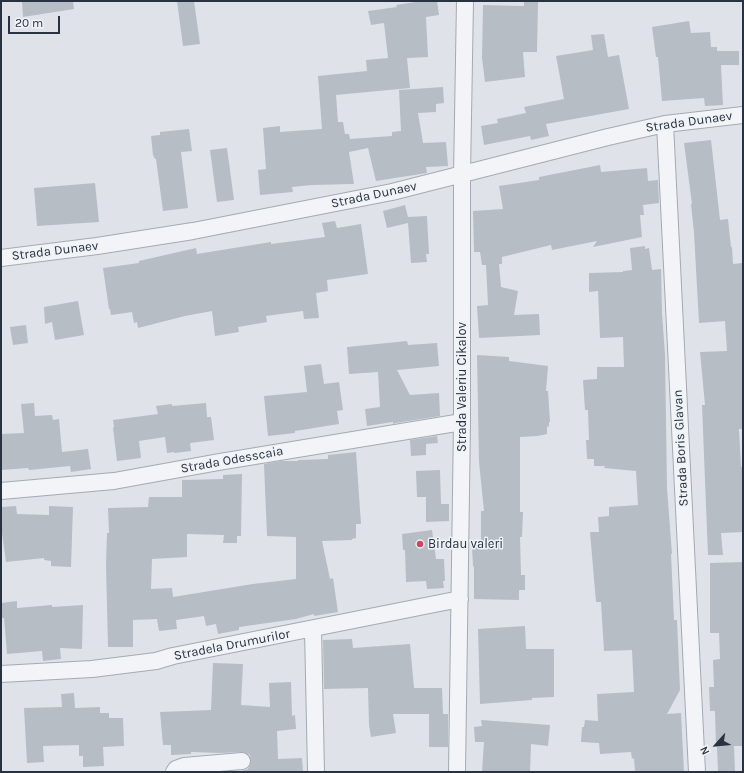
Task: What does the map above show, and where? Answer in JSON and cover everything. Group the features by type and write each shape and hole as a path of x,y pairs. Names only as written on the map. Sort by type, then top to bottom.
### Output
{"street":[{"name":"Strada Valeriu Cikalov","path":"457,772 462,422 462,174 465,1"},
{"name":"Strada Dunaev","path":"1,258 96,246 193,231 392,192 665,124 743,115"},
{"name":"Strada Boris Glavan","path":"665,124 697,772"},
{"name":"Strada Odesscaia","path":"1,491 114,481 462,422"},
{"name":"Stradela Drumurilor","path":"1,674 92,669 150,662 460,599"},
{"path":"313,629 316,772"},
{"path":"174,772 176,769 184,766 242,761"}],"building":[{"path":"22,1 73,1 74,9 23,17"},
{"path":"177,1 194,1 200,44 183,46"},
{"path":"422,1 437,1 439,15 426,17 428,57 407,58 410,88 336,95 338,122 343,122 345,134 349,134 350,139 392,136 392,132 401,131 399,90 443,87 444,103 436,104 436,112 418,113 423,143 446,142 448,166 426,167 427,173 376,181 368,148 349,152 354,184 292,187 293,192 260,195 258,170 266,169 263,128 280,126 280,132 322,129 318,76 367,71 366,60 388,58 384,23 371,25 368,11 397,7 396,5"},
{"path":"524,2 538,2 537,52 523,52 525,77 485,82 482,58 483,5 524,6"},
{"path":"689,21 691,33 710,32 711,47 717,47 717,51 739,51 739,65 721,65 723,105 705,106 704,98 662,101 658,57 656,57 652,27"},
{"path":"604,34 608,57 619,55 629,109 546,124 549,136 531,140 530,136 484,145 481,126 498,123 497,119 526,113 524,107 564,99 556,56 593,50 591,35"},
{"path":"189,129 192,151 181,152 188,208 163,211 156,159 153,155 151,136 160,135 160,132"},
{"path":"711,140 720,220 728,219 733,264 743,263 743,429 739,429 741,467 743,467 743,532 721,533 723,555 708,555 702,405 705,405 700,352 727,351 725,321 699,323 692,204 684,143"},
{"path":"227,148 234,200 217,202 210,150"},
{"path":"600,165 601,172 647,168 648,181 658,180 659,203 643,205 644,215 640,215 642,237 593,247 597,241 552,250 551,245 502,257 502,264 499,264 501,287 518,291 514,315 539,314 540,335 479,338 477,306 488,305 486,265 482,265 480,252 474,252 473,211 503,209 499,186 539,180 539,177"},
{"path":"95,183 99,222 37,226 34,188"},
{"path":"405,205 408,217 427,216 429,254 426,254 427,262 411,263 408,223 387,228 383,211"},
{"path":"335,221 337,228 361,224 368,274 327,280 328,291 316,293 319,318 304,319 303,311 266,316 267,322 238,327 239,332 215,336 212,311 138,328 137,322 134,323 132,312 111,315 103,268 139,263 139,261 196,248 197,254 271,242 271,244 325,237 322,223"},
{"path":"645,246 645,249 649,248 652,270 661,269 665,354 667,488 672,554 674,620 677,620 680,690 667,714 681,713 684,772 635,772 634,758 632,759 631,752 600,754 599,743 581,742 582,727 584,727 585,720 598,721 597,694 634,692 632,650 604,651 601,602 596,602 590,532 599,532 598,517 609,516 609,507 638,505 636,471 604,468 605,466 594,466 594,459 587,459 586,440 589,440 588,410 585,410 583,380 597,379 597,367 624,367 623,337 600,338 598,291 589,292 589,273 623,272 632,270 630,248"},
{"path":"78,301 84,335 55,340 52,322 45,324 44,307"},
{"path":"26,325 28,343 13,345 10,327"},
{"path":"407,341 408,345 437,343 439,366 397,370 410,395 439,393 440,416 393,424 393,422 367,426 365,409 380,407 378,372 349,374 347,347"},
{"path":"477,355 509,357 509,361 548,366 546,391 548,391 550,422 549,427 547,426 547,434 520,437 520,512 523,512 522,537 520,537 521,575 525,575 525,590 519,590 519,600 474,599 474,567 472,547 481,547 481,511 484,511 479,462"},
{"path":"321,364 324,384 339,382 343,410 337,411 339,424 295,431 295,433 268,436 264,396 307,392 304,366"},
{"path":"34,403 35,416 52,415 53,420 59,419 62,452 88,449 91,469 71,472 70,466 29,470 28,468 1,470 1,434 24,433 21,404"},
{"path":"206,403 207,417 211,417 214,440 190,443 191,451 174,453 167,453 165,437 139,441 141,458 117,461 113,420 158,414 156,406"},
{"path":"437,436 438,443 426,444 426,455 411,456 410,440"},
{"path":"356,452 361,524 356,524 356,538 352,540 322,541 330,579 333,578 338,612 314,616 314,614 296,619 239,627 239,630 218,634 216,624 206,626 204,616 176,620 177,629 159,631 157,619 133,620 133,647 108,647 106,565 107,533 109,533 108,508 148,507 149,497 182,497 182,480 223,479 223,475 242,474 241,536 237,536 237,543 223,543 224,535 187,534 187,557 152,559 151,589 172,588 173,597 253,584 296,579 296,537 267,536 264,464 281,461 328,459 328,455"},
{"path":"440,470 441,504 449,504 449,521 426,522 426,497 417,497 416,471"},
{"path":"16,506 17,514 49,515 49,506 73,507 71,567 51,566 51,561 44,560 44,558 6,562 1,526 1,507"},
{"path":"432,530 436,559 444,559 444,588 427,589 426,581 406,582 405,550 403,550 402,534"},
{"path":"743,562 743,746 734,746 735,772 718,772 715,711 710,711 709,687 714,687 713,660 720,659 719,633 710,633 710,563"},
{"path":"17,601 17,608 52,605 52,607 83,605 82,649 60,648 61,659 43,661 42,651 7,654 4,618 1,618 1,603"},
{"path":"525,626 526,649 554,649 554,697 480,704 478,629"},
{"path":"352,639 353,648 410,644 414,688 442,688 443,714 448,714 448,747 429,747 429,714 393,714 396,733 371,737 369,725 368,688 324,689 323,640"},
{"path":"213,663 243,664 241,705 270,707 269,683 291,682 292,716 295,715 296,729 277,731 278,759 302,758 303,772 241,772 248,769 251,761 250,755 242,752 191,752 191,754 171,755 171,745 163,745 160,712 211,710"},
{"path":"74,693 75,708 100,707 100,713 109,713 109,718 123,718 124,746 103,747 104,766 83,767 83,756 79,756 79,745 43,746 44,762 27,763 24,708 62,707 61,694"},
{"path":"481,720 550,725 548,746 531,744 530,772 482,772 484,742 475,742 474,727 482,726"}],"place":[{"name":"Birdau valeri","path":"420,544"}]}
